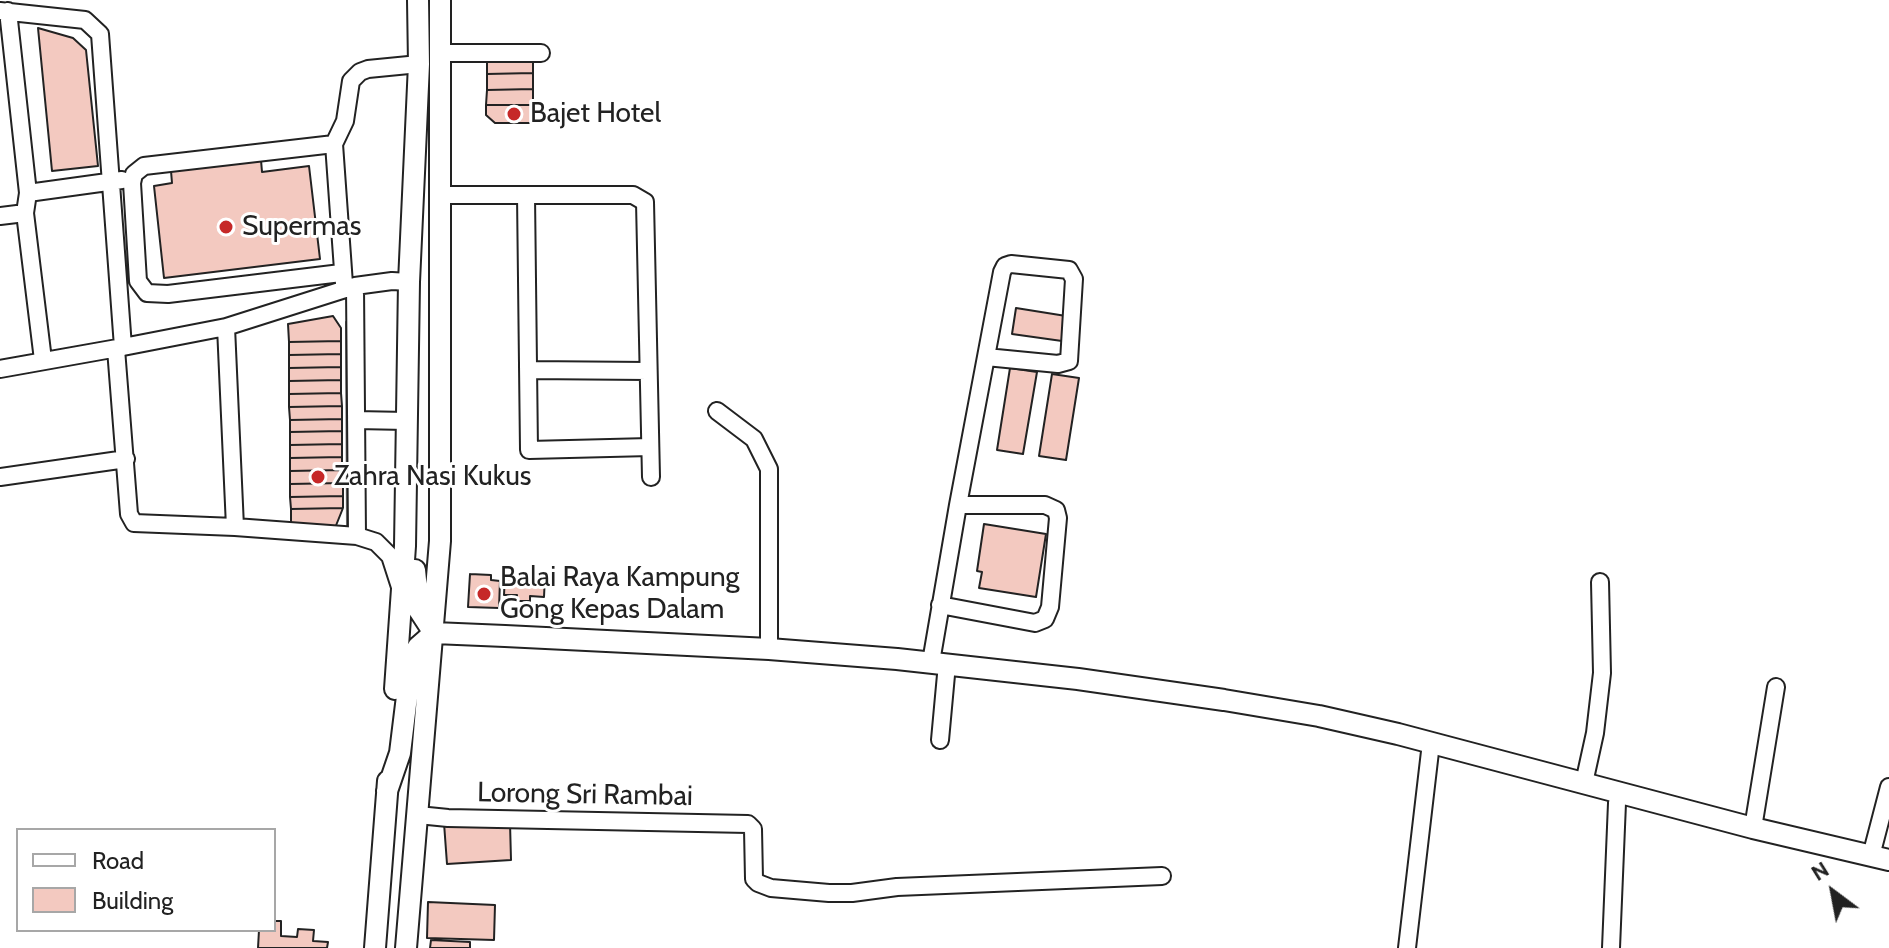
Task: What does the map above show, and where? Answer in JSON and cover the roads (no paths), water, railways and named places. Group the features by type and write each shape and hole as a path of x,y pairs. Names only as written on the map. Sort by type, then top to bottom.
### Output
{"main road":[{"path":"375,948 402,596 409,282 419,64 418,0"},
{"path":"406,948 440,541 440,0"},
{"path":"406,472 416,498 414,582 419,610 434,633"},
{"path":"387,791 400,753 412,658 418,647 434,633 769,649 939,663 1089,680 1241,703 1319,716 1431,743 1753,828 1880,858"}],"street":[{"path":"43,360 25,213 28,193 4,11 85,20 100,34 129,514 134,523 357,536 376,542 390,556 402,596"},
{"path":"440,53 541,53"},
{"path":"357,536 356,420 334,144 345,121 351,81 355,75 368,69 419,64"},
{"path":"28,193 133,179 144,166 334,144"},
{"path":"133,179 138,281 147,293 409,282"},
{"path":"440,195 633,195 645,202 651,477"},
{"path":"526,195 529,450 650,447"},
{"path":"0,216 25,213"},
{"path":"940,740 940,605 958,505 1002,272 1005,266 1011,264 1069,270 1073,274 1069,361 1058,364 986,357"},
{"path":"0,369 226,327 347,283"},
{"path":"226,327 235,527"},
{"path":"528,370 648,371"},
{"path":"717,411 754,439 769,469 769,649"},
{"path":"356,420 407,421"},
{"path":"0,477 126,459"},
{"path":"940,605 1035,623 1045,619 1050,607 1058,518 1056,510 1045,505 958,505"},
{"path":"1584,783 1595,733 1602,673 1600,582"},
{"path":"1753,828 1776,687"},
{"path":"1407,948 1431,743"},
{"path":"1880,858 1889,787"},
{"path":"1611,948 1617,803 1620,793"},
{"name":"Lorong Sri Rambai","path":"418,815 750,825 753,829 754,879 763,887 841,894 897,887 1162,876"}],"place":[{"name":"Bajet Hotel","path":"514,114"},
{"name":"Supermas","path":"226,227"},
{"name":"Zahra Nasi Kukus","path":"318,477"},
{"name":"Balai Raya Kampung Gong Kepas Dalam","path":"484,594"}]}
